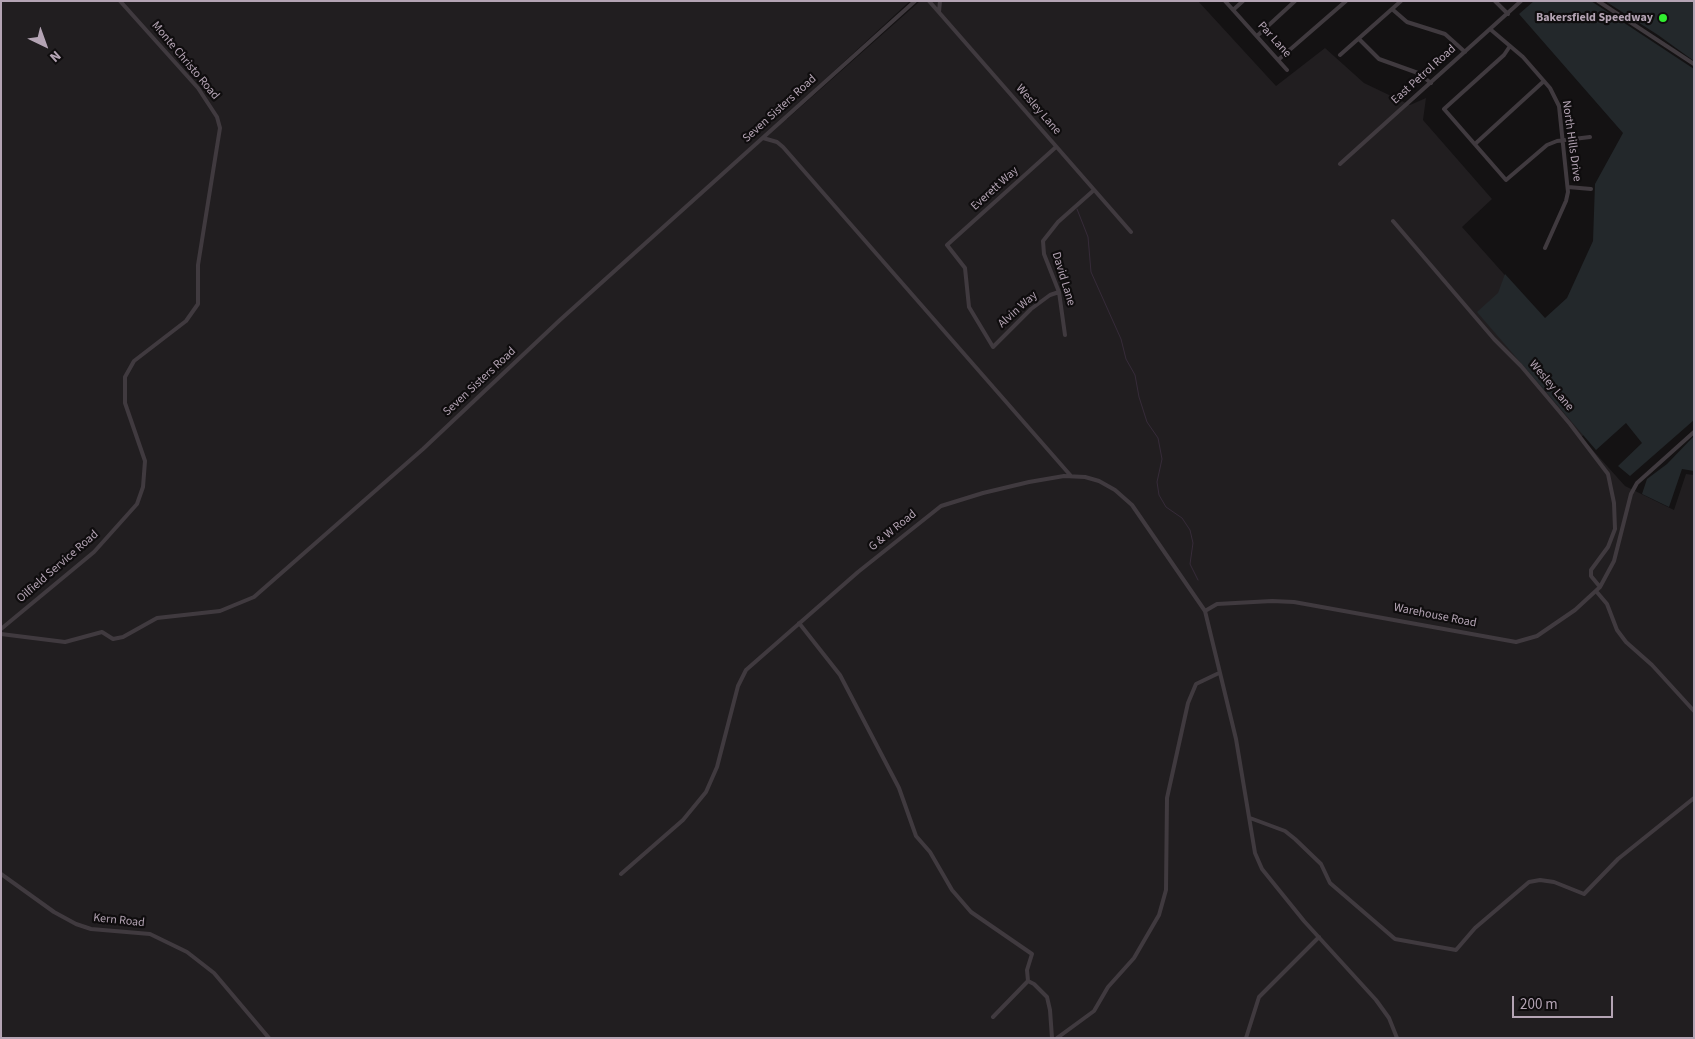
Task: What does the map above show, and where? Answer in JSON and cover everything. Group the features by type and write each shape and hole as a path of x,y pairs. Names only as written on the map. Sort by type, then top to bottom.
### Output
{"street":[{"name":"Monte Christo Road","path":"120,1 211,105 220,128 218,140"},
{"name":"Seven Sisters Road","path":"1,634 65,642 102,632 113,639 123,637 157,618 220,612 254,597 423,449 560,320 915,1"},
{"name":"Wesley Lane","path":"929,1 1131,232"},
{"path":"939,12 940,1"},
{"name":"Par Lane","path":"1225,1 1287,70"},
{"path":"1233,10 1243,1"},
{"path":"1256,36 1295,1"},
{"path":"1278,60 1339,3 1346,1"},
{"path":"1340,56 1401,1"},
{"path":"1495,1 1508,14"},
{"name":"East Petrol Road","path":"1340,164 1521,1"},
{"path":"1598,1 1694,64"},
{"path":"1392,10 1407,22 1445,34 1465,52"},
{"name":"North Hills Drive","path":"1490,29 1520,54 1554,94 1559,106 1568,187 1566,202 1546,248"},
{"path":"1359,39 1379,59 1418,73 1431,83"},
{"path":"1510,46 1504,55 1444,109 1506,180 1542,148 1563,140 1590,137"},
{"path":"1475,144 1544,82"},
{"path":"763,138 778,142 783,147 1071,476"},
{"name":"Oilfield Service Road","path":"1,629 94,552 132,512 140,498 144,481 145,461 126,403 125,377 134,361 186,321 198,304 198,265 218,140"},
{"name":"Everett Way","path":"993,347 969,307 965,268 947,245 1056,147"},
{"path":"1568,187 1591,189"},
{"name":"David Lane","path":"1065,335 1059,292 1044,254 1043,242 1058,222 1094,190"},
{"name":"Wesley Lane","path":"1393,221 1494,338 1521,366 1570,424 1608,474 1614,503 1615,529 1608,547 1590,570 1591,576 1600,587"},
{"name":"Alvin Way","path":"993,347 1031,309 1059,292"},
{"name":"Warehouse Road","path":"1205,611 1217,604 1272,601 1294,602 1516,642 1537,636 1555,625 1600,587 1614,562 1630,494 1637,483 1694,432"},
{"name":"G & W Road","path":"621,874 683,820 701,801 717,767 738,686 746,670 858,572 941,506 984,493 1055,477 1085,477 1100,481 1132,505 1205,611 1236,739 1255,853 1262,869 1319,937 1376,1000 1389,1018 1397,1038"},
{"path":"1596,591 1607,604 1617,630 1626,642 1652,665 1694,711"},
{"path":"799,623 840,675 899,788 916,836 930,852 952,890 971,912 1032,954 1028,970 1028,981 993,1017"},
{"path":"1057,1038 1094,1011 1108,987 1134,958 1159,915 1166,890 1168,798 1188,703 1196,684 1219,673"},
{"path":"1250,818 1285,832 1295,839 1321,864 1330,883 1395,939 1456,950 1475,928 1529,882 1540,880 1554,882 1584,894 1618,859 1694,798"},
{"name":"Kern Road","path":"1,874 54,912 76,924 92,929 150,934 187,952 214,973 269,1038"},
{"path":"1246,1038 1259,997 1319,937"},
{"path":"1028,981 1034,984 1047,997 1052,1038"}],"shaded area":[{"path":"1,1 910,1 784,117 787,119 920,1 1198,1 1276,86 1325,48 1364,83 1410,105 1426,98 1423,120 1492,199 1462,227 1585,365 1607,418 1581,437 1625,486 1674,510 1686,474 1694,475 1694,1038 1,1038"},
{"path":"1534,1 1591,1 1694,69 1694,420 1630,476 1618,466 1642,443 1626,423 1596,450 1477,312 1498,293 1505,274 1545,318 1567,298 1593,241 1595,184 1623,133 1519,14"},
{"name":"Bakersfield Speedway","path":"1605,1 1694,1 1694,61 1658,35"},
{"path":"1694,436 1694,471 1682,469 1669,507 1642,494 1647,479 1667,464"}],"waterway":[{"path":"1077,209 1088,237 1091,272 1121,339 1126,359 1135,375 1139,397 1147,422 1158,438 1162,459 1157,482 1159,495 1166,507 1182,518 1190,530 1193,543 1190,564 1198,580"}],"place":[{"name":"Bakersfield Speedway","path":"1663,18"}]}
